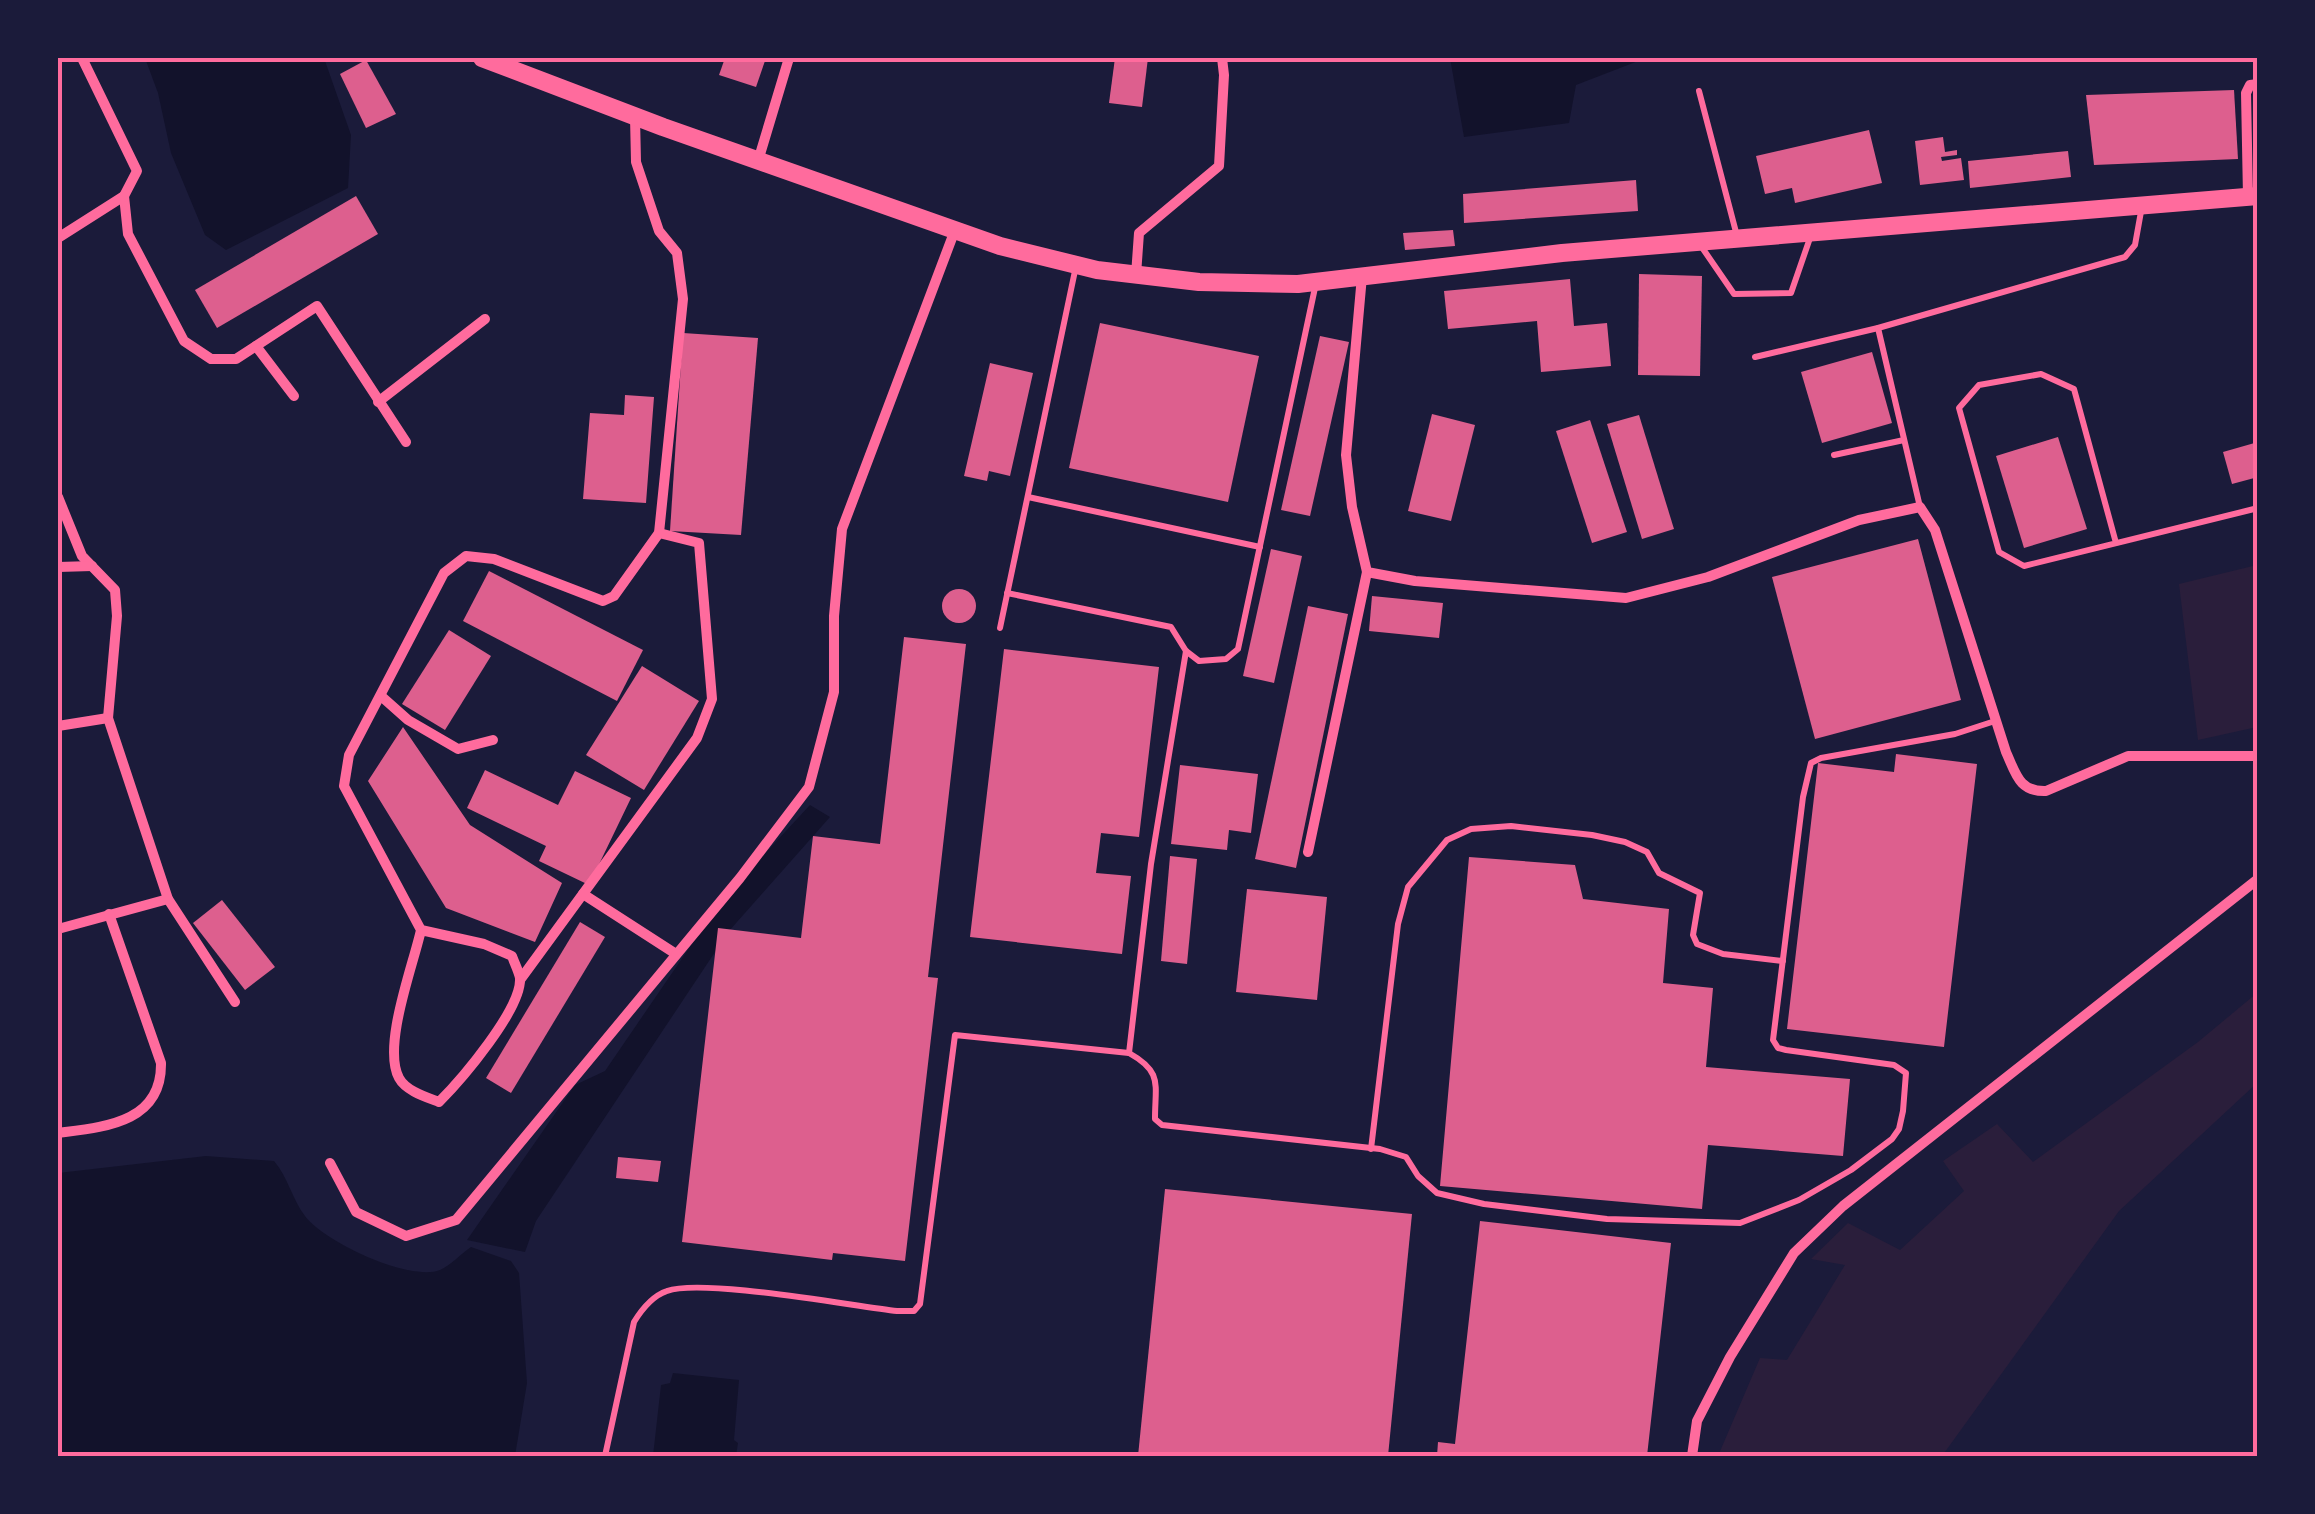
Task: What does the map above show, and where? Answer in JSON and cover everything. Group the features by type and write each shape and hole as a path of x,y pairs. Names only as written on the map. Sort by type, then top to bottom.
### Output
{"main road":[{"path":"482,58 1000,246 1076,265 1199,282 1316,281 1813,230 2253,197"}],"street":[{"path":"58,238 124,196 137,171 82,58"},
{"path":"758,161 790,58"},
{"path":"1136,275 1140,233 1219,166 1222,58"},
{"path":"2253,197 2246,93 2250,85 2258,84"},
{"path":"636,116 636,162 659,232 677,253 683,298 660,533 614,596 603,601 494,559 466,556 444,573 350,755 344,786 421,930 392,1050 400,1080 420,1095 440,1102 474,1066 510,1006 520,980 697,738 712,699 699,543 660,533"},
{"path":"124,196 128,234 184,342 211,359 236,360 317,306 406,442"},
{"path":"330,1162 356,1212 406,1236 456,1220 740,878 809,786 834,692 834,616 842,529 955,230"},
{"path":"1308,852 1367,572 1352,508 1346,455 1362,276"},
{"path":"378,402 484,319"},
{"path":"256,346 294,396"},
{"path":"58,497 82,556 115,590 118,616 108,718 168,899 236,1002"},
{"path":"1367,572 1415,581 1626,598 1708,577 1859,520 1920,507 1935,530 1996,721 2022,785 2033,792 2046,791 2128,756 2258,756"},
{"path":"58,567 92,566"},
{"path":"381,696 408,720 458,748 493,740"},
{"path":"58,726 108,718"},
{"path":"1692,1456 1697,1421 1730,1357 1794,1253 1843,1206 2258,879"},
{"path":"583,894 676,954"},
{"path":"58,929 168,899"},
{"path":"58,1133 101,1128 132,1116 154,1099 162,1080 161,1063 109,914"},
{"path":"421,930 484,944 512,956 520,980"}],"lane":[{"path":"1698,91 1737,238"},
{"path":"1754,357 1878,328 2125,256 2135,244 2142,205"},
{"path":"1698,241 1734,294 1791,293 1813,230"},
{"path":"1000,628 1076,265"},
{"path":"1007,593 1172,627 1186,651 1199,660 1226,659 1238,649 1316,281"},
{"path":"1878,328 1920,507"},
{"path":"2116,544 2074,389 2042,374 1979,384 1959,408 1999,552 2024,566 2116,544 2258,508"},
{"path":"1834,454 1904,440"},
{"path":"1028,497 1260,547"},
{"path":"1129,1053 1151,864 1186,651"},
{"path":"604,1456 634,1322 644,1306 666,1291 705,1288 897,1311 914,1311 920,1304 956,1035 1129,1053 1148,1063 1156,1075 1155,1119 1162,1125 1371,1148 1406,1157 1418,1176 1437,1193 1484,1204 1608,1219 1740,1223 1799,1200 1892,1140 1903,1110 1906,1073 1894,1065 1778,1048 1773,1040 1803,798 1811,763 1956,734 1996,721"},
{"path":"1371,1148 1388,988 1408,886 1447,840 1470,829 1525,827 1592,834 1625,842 1647,852 1660,873 1700,893 1693,935 1698,944 1724,954 1783,961"}],"shaded area":[{"path":"145,58 324,58 351,135 348,188 226,250 205,235 171,153 158,93"},
{"path":"1450,58 1646,58 1576,85 1569,123 1464,137"},
{"path":"2257,565 2257,727 2198,740 2179,584"},
{"path":"810,805 830,817 729,931 536,1221 525,1252 467,1240 575,1085 605,1071 722,900"},
{"path":"2257,993 2257,1083 2119,1211 1942,1456 1718,1456 1760,1358 1787,1360 1845,1265 1811,1259 1848,1223 1900,1250 1964,1191 1943,1161 1997,1124 2033,1162 2198,1042"},
{"path":"206,1156 274,1161 305,1216 315,1226 347,1247 388,1265 426,1272 440,1270 471,1247 511,1261 519,1273 527,1383 515,1456 58,1456 58,1173"},
{"path":"673,1373 739,1380 736,1456 653,1456 661,1385 670,1383"}],"building":[{"path":"725,58 766,58 756,87 719,75"},
{"path":"1115,58 1148,58 1142,107 1109,103"},
{"path":"366,60 396,114 366,128 340,74"},
{"path":"2234,90 2238,159 2094,165 2086,95"},
{"path":"1869,130 1882,183 1795,203 1792,188 1765,194 1756,156"},
{"path":"1943,137 1945,152 1957,150 1957,155 1941,157 1942,161 1961,158 1964,180 1920,185 1915,141"},
{"path":"2068,151 2071,177 1970,188 1968,161"},
{"path":"1636,180 1638,211 1464,223 1463,194"},
{"path":"356,196 378,234 217,328 195,290"},
{"path":"1453,230 1455,246 1405,250 1403,233"},
{"path":"1639,274 1702,276 1700,376 1638,375"},
{"path":"1570,279 1574,326 1607,323 1611,366 1541,372 1537,321 1448,329 1444,291"},
{"path":"1100,323 1259,356 1228,502 1069,468"},
{"path":"683,333 758,338 741,535 670,531"},
{"path":"1320,336 1349,342 1310,516 1281,510"},
{"path":"1872,352 1892,423 1822,443 1801,372"},
{"path":"990,363 1033,373 1010,476 989,471 987,481 964,476"},
{"path":"625,395 654,397 646,503 583,499 590,413 624,415"},
{"path":"1432,414 1475,425 1451,521 1408,511"},
{"path":"1639,415 1674,529 1642,539 1607,424"},
{"path":"1590,420 1627,532 1592,543 1556,431"},
{"path":"2058,437 2087,529 2024,548 1996,456"},
{"path":"2258,442 2258,477 2232,484 2223,452"},
{"path":"1918,539 1961,700 1815,739 1772,577"},
{"path":"1271,549 1302,556 1274,683 1243,676"},
{"path":"489,571 643,650 617,701 463,621"},
{"path":"959,589 971,594 976,606 971,618 959,623 947,618 942,606 947,594"},
{"path":"1372,596 1443,603 1439,638 1369,631"},
{"path":"1308,606 1348,614 1296,868 1255,859"},
{"path":"449,630 491,656 445,730 402,704"},
{"path":"904,637 966,644 928,977 938,978 905,1261 833,1253 832,1260 682,1242 718,928 801,938 813,836 880,844"},
{"path":"1004,649 1159,667 1139,837 1101,833 1096,873 1131,876 1122,954 970,937"},
{"path":"642,666 699,701 644,790 586,755"},
{"path":"403,727 470,825 562,883 535,942 446,908 368,781"},
{"path":"1896,754 1977,764 1944,1047 1787,1029 1818,763 1894,772"},
{"path":"1180,765 1258,774 1251,833 1229,830 1227,850 1171,844"},
{"path":"485,770 558,805 575,771 631,798 589,885 539,861 546,846 467,808"},
{"path":"1170,856 1197,859 1187,964 1161,961"},
{"path":"1469,857 1575,865 1583,899 1669,909 1663,983 1713,988 1706,1067 1850,1079 1843,1156 1708,1145 1702,1209 1440,1186"},
{"path":"1247,889 1327,897 1317,1000 1236,992"},
{"path":"222,900 275,967 245,990 193,923"},
{"path":"580,922 605,937 511,1093 486,1078"},
{"path":"618,1157 661,1161 658,1182 616,1178"},
{"path":"1165,1189 1412,1214 1388,1456 1138,1456"},
{"path":"1480,1221 1671,1243 1647,1456 1437,1456 1438,1442 1455,1444"}]}
